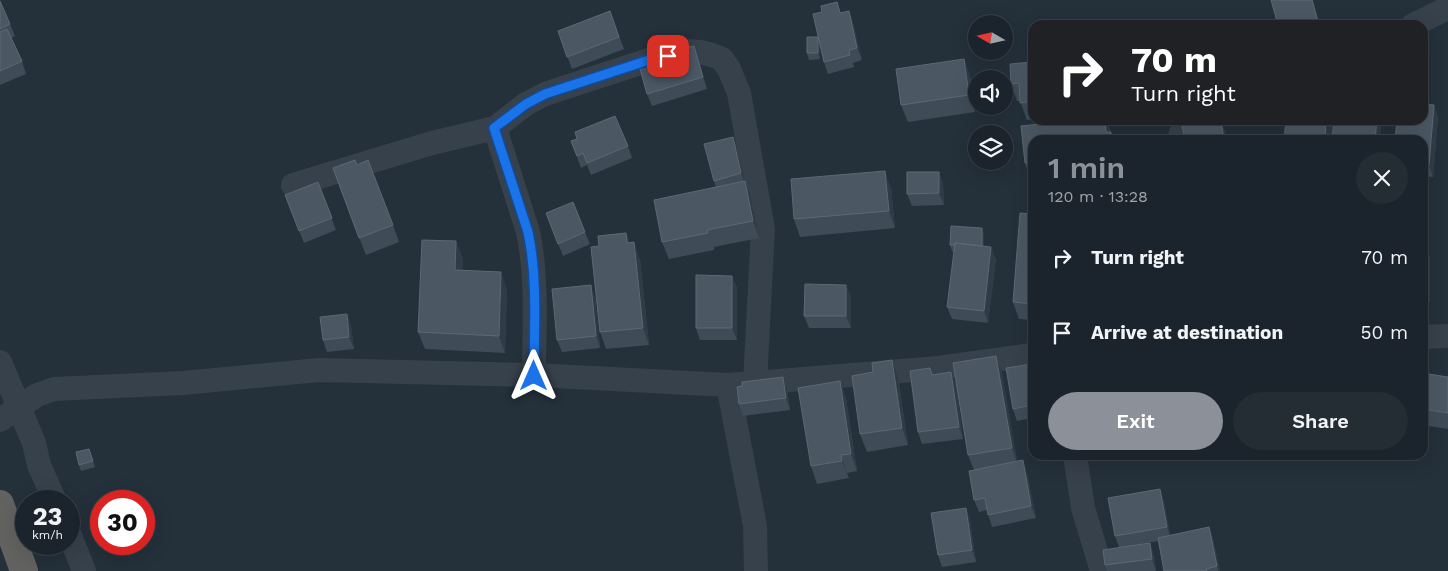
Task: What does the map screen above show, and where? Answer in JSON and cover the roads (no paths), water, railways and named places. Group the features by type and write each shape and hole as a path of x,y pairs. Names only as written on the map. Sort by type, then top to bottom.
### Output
{"highway":[{"path":"0,504 24,571"}],"street":[{"path":"1423,20 1448,8"},
{"path":"293,186 432,143 494,128 526,104 545,94 649,60 686,51 700,52 722,59 729,69 739,93 763,229 755,383"},
{"path":"1180,135 1182,130 1188,125"},
{"path":"494,128 532,249 534,278 534,376"},
{"path":"1428,337 1448,336"},
{"path":"9,413 37,395 54,389 183,383 319,370 534,376 728,385 938,368 1028,356"},
{"path":"0,362 9,413 34,443 39,465 50,490"},
{"path":"728,385 755,526 756,571"},
{"path":"1076,460 1083,508 1102,571"},
{"path":"78,555 84,571"}]}
